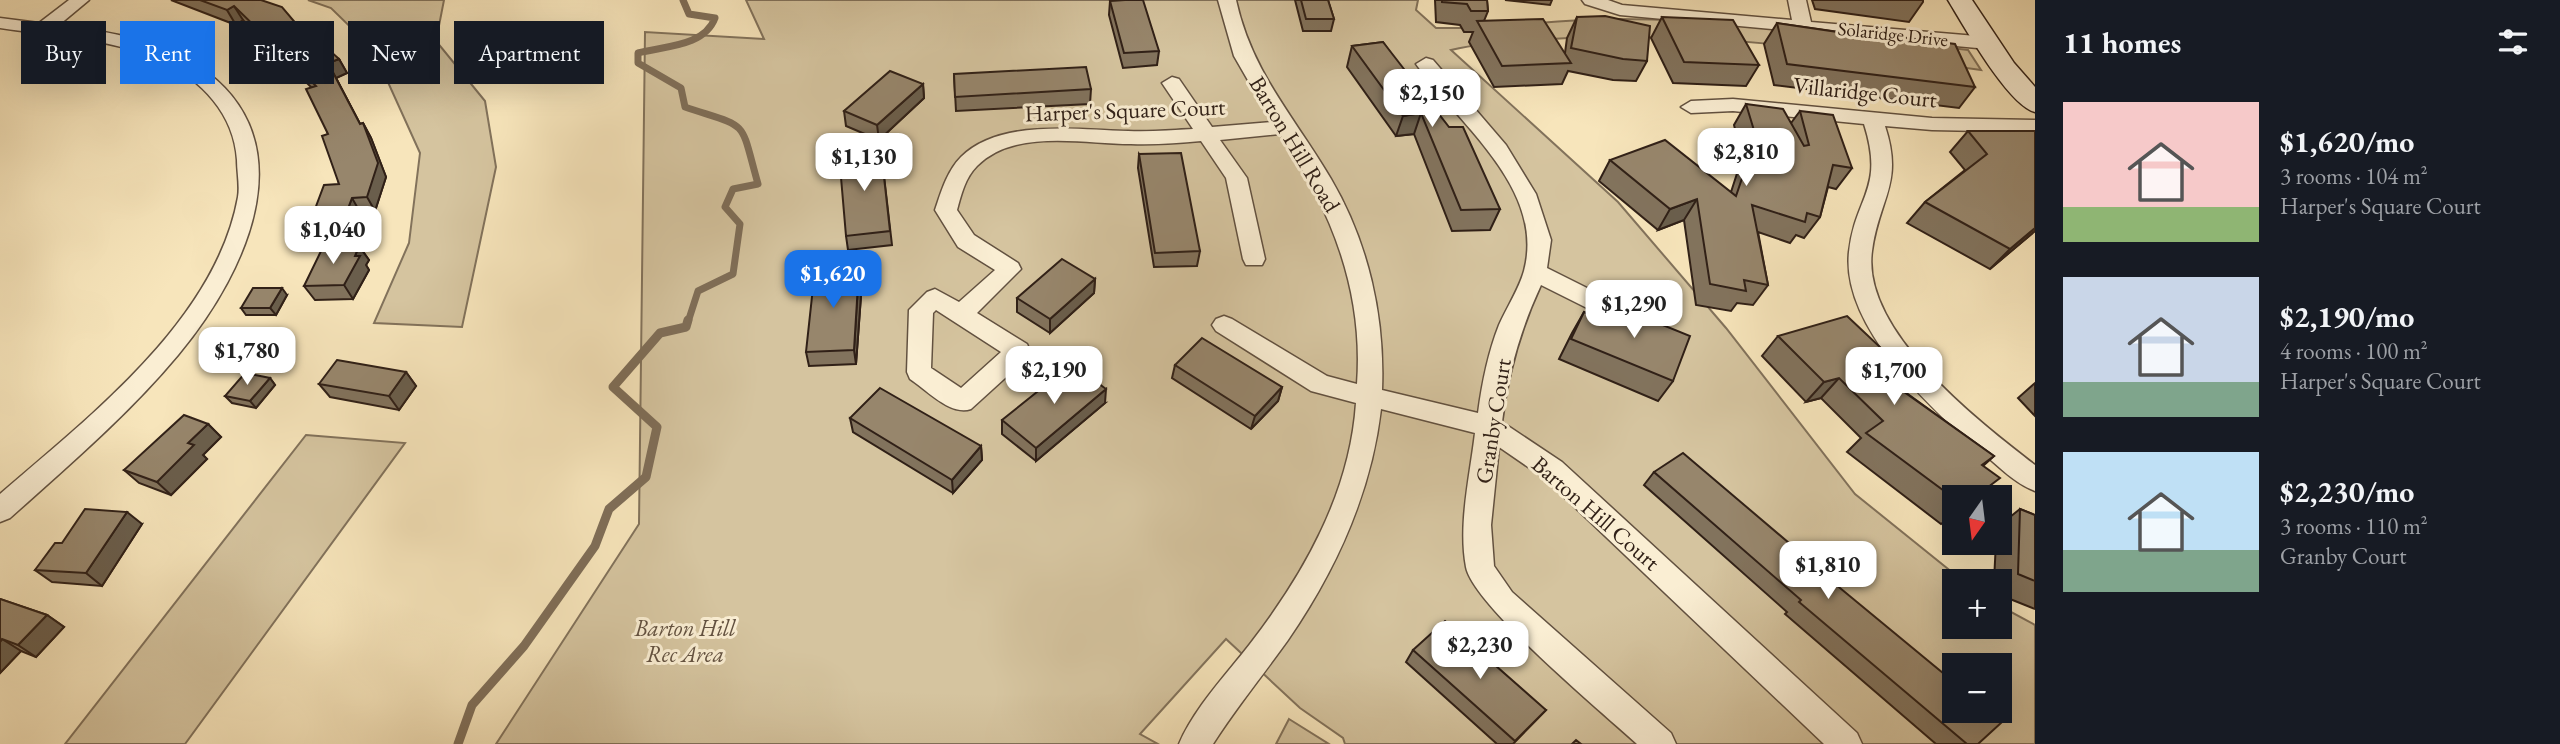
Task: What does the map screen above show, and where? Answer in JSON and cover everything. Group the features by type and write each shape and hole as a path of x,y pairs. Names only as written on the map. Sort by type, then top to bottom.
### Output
{"main road":[{"path":"1960,0 1988,43 2035,104"}],"street":[{"path":"53,21 80,0"},
{"name":"Barton Hill Road","path":"1195,744 1302,592 1334,532 1355,479 1365,435 1368,396 1368,334 1360,281 1348,238 1315,169 1258,86 1240,48 1227,0"},
{"name":"Solaridge Drive","path":"1591,0 1620,10 1802,24 1988,43"},
{"path":"1797,0 1802,24"},
{"path":"0,23 21,25"},
{"path":"0,510 99,422 191,323 234,249 246,214 250,182 249,155 244,132 232,110 214,88 190,69 140,46 106,39"},
{"name":"Granby Court","path":"1426,64 1499,150 1525,194 1540,240 1535,272 1511,325 1495,376 1477,525 1480,569 1502,601 1660,744"},
{"path":"1172,83 1209,134 1236,178 1254,259"},
{"name":"Villaridge Court","path":"1691,107 1761,106 1975,127 2035,126"},
{"path":"1873,119 1885,154 1885,170 1860,251 1860,287 1867,304 1880,328 1924,381 1997,451 2035,480"},
{"name":"Harper's Square Court","path":"962,313 1010,269 965,240 946,210 954,187 971,159 1009,141 1042,136 1116,139 1285,127"},
{"path":"1535,272 1650,330"},
{"path":"935,298 962,313 1018,351 962,402 919,372 921,310 935,298"},
{"name":"Barton Hill Court","path":"1224,325 1320,384 1488,426 1553,470 1846,744"}],"green space":[{"path":"308,0 444,0 440,21 348,21 348,25 331,8"},
{"name":"Barton Hill Rec Area","path":"746,0 1418,0 1416,10 1436,28 1594,19 1661,20 1793,29 1968,50 1981,70 1820,49 1659,37 1551,39 1451,50 1618,202 1726,328 1855,494 1948,569 1942,569 1942,639 2012,639 2012,613 2035,625 2035,744 1345,744 1343,738 1300,708 1226,639 1140,734 1158,744 496,744 639,524 645,32 764,39"},
{"path":"440,46 454,63 454,84 471,84 485,101 496,167 462,327 374,323 409,243 420,153 389,84 440,84"},
{"path":"306,435 405,443 185,744 65,744"},
{"path":"1289,719 1329,744 1276,744"}],"building":[{"path":"200,0 261,0 282,7 294,21 249,21 234,6 227,10"},
{"path":"1143,0 1159,51 1124,53 1110,1"},
{"path":"1301,0 1328,0 1334,19 1306,19"},
{"path":"1442,0 1487,0 1488,11 1471,11 1467,4"},
{"path":"1605,16 1650,26 1647,61 1571,48 1577,17"},
{"path":"1662,17 1733,20 1759,65 1684,62"},
{"path":"1543,19 1571,63 1502,66 1477,21"},
{"path":"1777,23 1878,38 1876,34 1955,44 1975,87 1787,64"},
{"path":"1383,42 1449,127 1463,127 1500,209 1461,210 1421,113 1403,116 1352,46"},
{"path":"1086,67 1091,89 955,97 954,74"},
{"path":"890,71 923,84 877,125 844,111"},
{"path":"334,74 360,124 363,123 378,163 367,197 352,198 343,222 309,225 324,185 339,184 322,136 328,134 306,89 316,86 314,84 334,84"},
{"path":"1746,104 1783,109 1804,146 1809,145 1800,111 1833,115 1852,168 1833,165 1820,217 1807,213 1805,222 1752,205 1768,285 1744,280 1746,291 1710,284 1697,199 1670,209 1610,160 1665,140 1736,196 1756,137"},
{"path":"1968,131 2035,131 2035,228 2010,249 1925,202 1987,154"},
{"path":"881,150 890,231 846,236 839,154"},
{"path":"1181,153 1200,251 1155,253 1139,154"},
{"path":"359,246 355,256 360,256 344,285 304,286 323,247"},
{"path":"1062,259 1095,279 1050,319 1017,298"},
{"path":"859,268 854,350 806,352 815,269"},
{"path":"253,288 282,288 270,308 241,308"},
{"path":"1606,302 1690,336 1673,381 1571,339 1584,312 1599,318"},
{"path":"1847,316 1899,365 1893,366 1913,384 1900,389 1994,456 1982,465 2000,478 1991,485 1942,485 1942,489 1866,433 1883,421 1839,378 1824,382 1778,336"},
{"path":"1202,338 1282,387 1255,416 1175,365"},
{"path":"337,360 406,372 389,396 319,384"},
{"path":"1072,364 1106,389 1036,448 1002,420"},
{"path":"245,373 270,378 250,401 225,396"},
{"path":"880,388 981,446 952,480 850,418"},
{"path":"184,415 208,424 188,443 194,445 157,482 124,470"},
{"path":"1683,453 1802,554 1800,555 1942,672 1942,723 1799,602 1801,600 1654,472"},
{"path":"85,509 127,512 86,573 35,570 55,543 62,543"},
{"path":"2020,509 2035,515 2035,581 2018,574"},
{"path":"0,599 47,615 18,645 2,639 0,642"},
{"path":"1445,621 1546,710 1515,741 1413,650"},
{"path":"1942,723 2001,723 1978,744 1967,744"}],"waterway":[{"path":"683,0 689,14 715,18 710,28 702,35 682,44 638,53 638,63 681,88 685,107 732,123 739,129 748,147 758,184 733,189 725,207 740,224 733,274 698,291 688,322"},
{"path":"458,744 472,705 524,646 595,546 609,509 646,477 657,427 613,387 660,333 686,327 688,320"}]}
